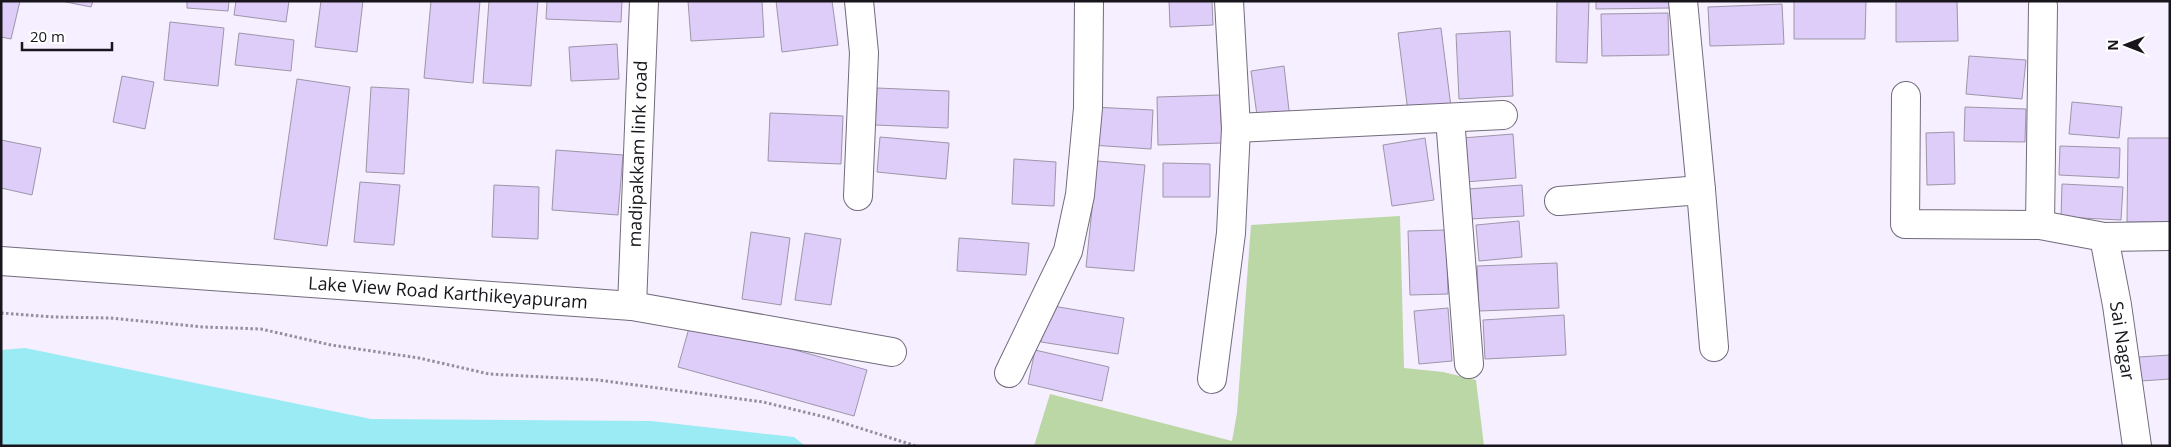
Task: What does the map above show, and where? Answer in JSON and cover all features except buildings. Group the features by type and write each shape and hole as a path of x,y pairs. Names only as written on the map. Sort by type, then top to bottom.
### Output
{"street":[{"name":"madipakkam link road","path":"632,306 644,1"},
{"path":"858,196 864,53 859,1"},
{"path":"1009,373 1068,251 1080,195 1088,108 1089,1"},
{"path":"1212,380 1231,233 1236,128 1229,1"},
{"path":"1683,1 1714,347"},
{"path":"2040,225 2043,6"},
{"path":"1906,96 1906,224 2040,225 2104,237 2170,236"},
{"path":"1236,128 1503,115"},
{"path":"1450,118 1469,364"},
{"path":"1559,201 1701,190"},
{"name":"Sai Nagar","path":"2104,237 2117,305 2137,446"},
{"name":"Lake View Road Karthikeyapuram","path":"1,261 632,306 892,352"}],"path":[{"path":"1,313 54,317 110,318 204,328 260,329 331,345 419,358 489,374 598,380 764,402 824,417 916,446"}],"green space":[{"path":"1400,216 1404,368 1443,372 1476,380 1484,446 1034,446 1050,394 1232,441 1237,413 1251,225"}],"water":[{"path":"25,348 371,419 651,421 794,437 805,446 1,446 1,350"}]}
